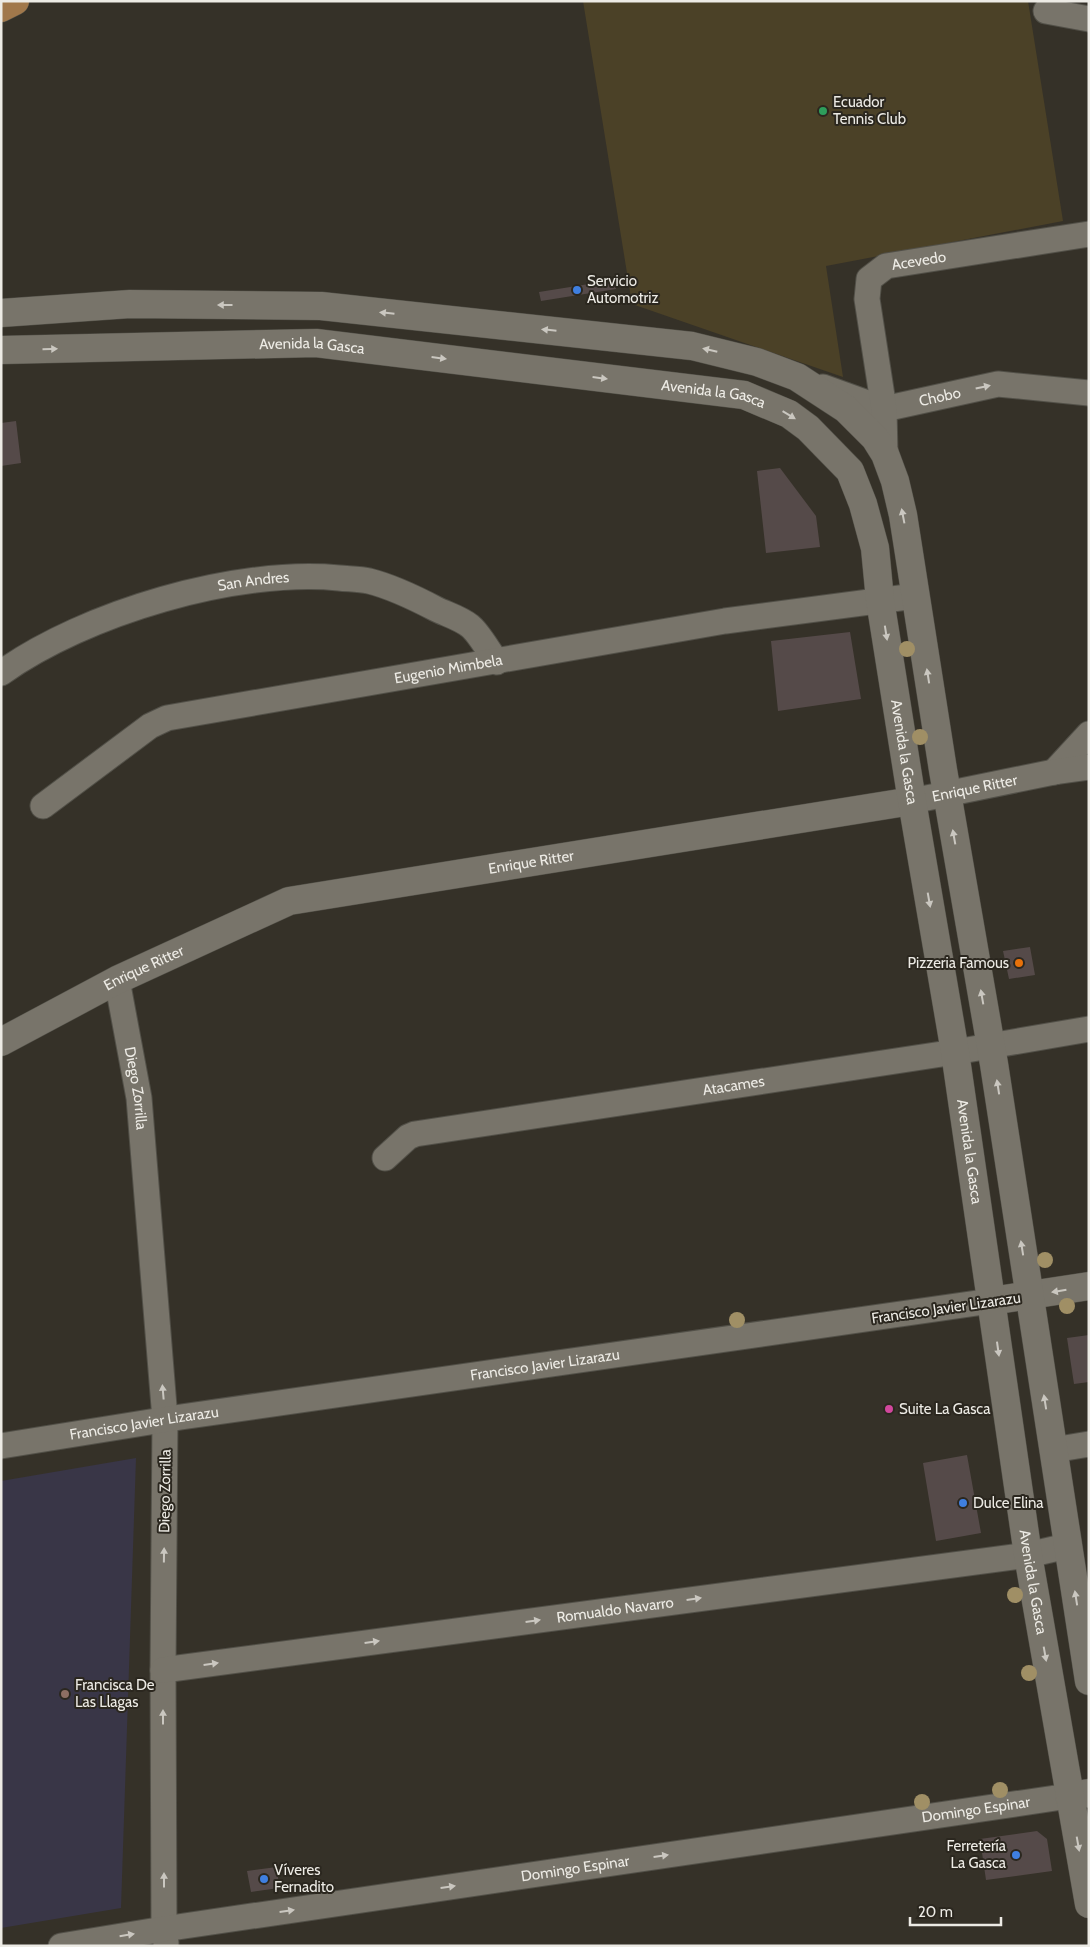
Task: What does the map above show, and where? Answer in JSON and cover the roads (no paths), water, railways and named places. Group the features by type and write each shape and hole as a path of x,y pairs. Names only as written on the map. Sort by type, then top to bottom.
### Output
{"main road":[{"path":"1,8 15,1"},
{"path":"1,313 130,304 321,306 692,346 757,362 797,377 846,409 875,438 885,454 895,481 904,515 947,794 991,1045 1089,1681"},
{"name":"Avenida la Gasca","path":"1,350 316,343 744,395 789,414 808,428 850,471 864,504 875,548 880,600 955,1052 1028,1555 1079,1794 1089,1904"},
{"name":"Enrique Ritter","path":"1,1042 117,980 289,901 912,801"},
{"name":"Francisco Javier Lizarazu","path":"991,1301 1089,1286"}],"street":[{"path":"1046,11 1089,19"},
{"name":"Acevedo","path":"885,454 884,409 867,299 869,278 886,266 1089,234"},
{"path":"797,377 884,409"},
{"name":"Chobo","path":"884,409 998,384 1089,393"},
{"name":"San Andres","path":"1,674 33,652 75,632 120,613 156,601 232,584 271,578 322,576 369,581 420,601 470,626 497,662"},
{"name":"Eugenio Mimbela","path":"44,806 150,726 167,718 725,621 915,596"},
{"path":"1054,772 1089,734"},
{"name":"Enrique Ritter","path":"912,801 1054,772 1089,767"},
{"name":"Diego Zorrilla","path":"117,980 139,1098 165,1419 163,1670 165,1937"},
{"name":"Atacames","path":"385,1158 408,1137 415,1134 955,1052 1089,1029"},
{"name":"Francisco Javier Lizarazu","path":"1,1446 165,1419 991,1301"},
{"path":"1053,1450 1089,1444"},
{"name":"Romualdo Navarro","path":"163,1670 1028,1555 1068,1546"},
{"name":"Domingo Espinar","path":"61,1946 165,1937 1079,1794"}],"place":[{"name":"Ecuador Tennis Club","path":"823,111"},
{"name":"Servicio Automotriz","path":"577,290"},
{"name":"Pizzeria Famous","path":"1019,963"},
{"name":"Suite La Gasca","path":"889,1409"},
{"name":"Dulce Elina","path":"963,1503"},
{"name":"Francisca De Las Llagas","path":"65,1694"},
{"name":"Ferretería La Gasca","path":"1016,1855"},
{"name":"Víveres Fernadito","path":"264,1879"}]}
